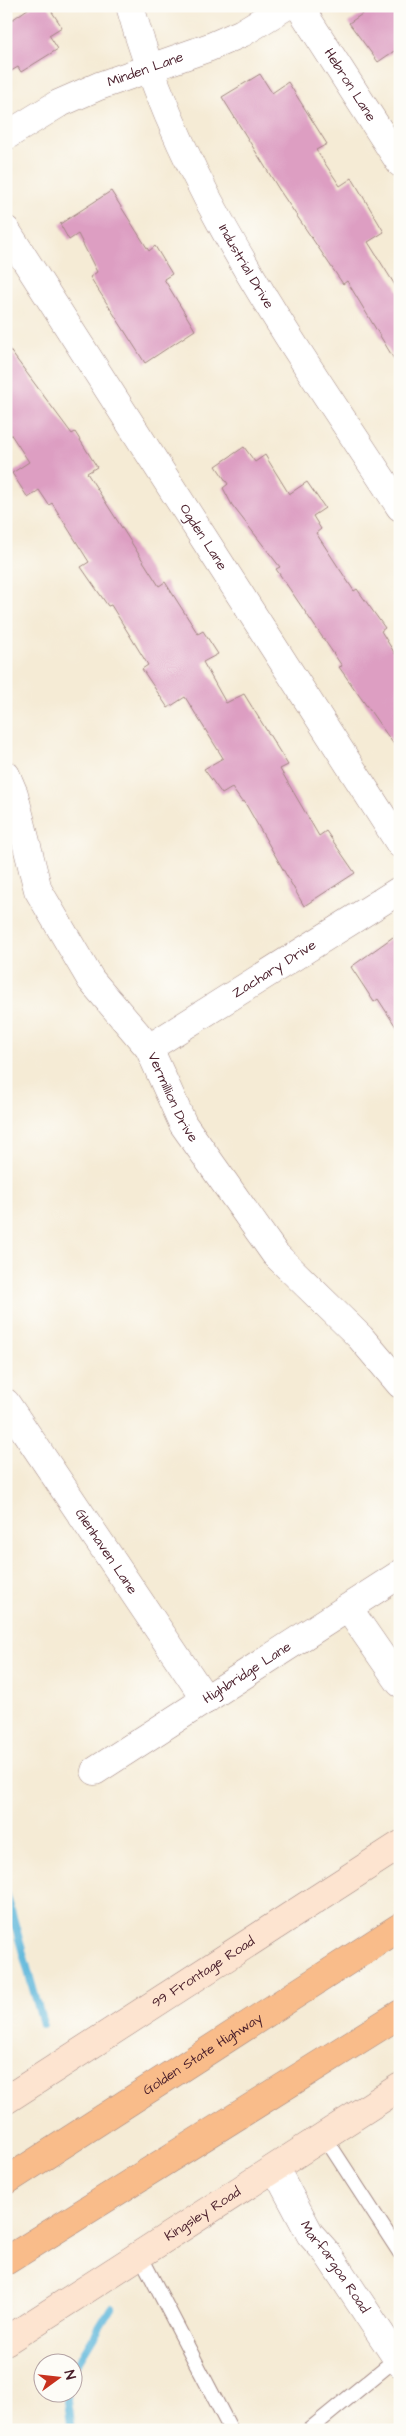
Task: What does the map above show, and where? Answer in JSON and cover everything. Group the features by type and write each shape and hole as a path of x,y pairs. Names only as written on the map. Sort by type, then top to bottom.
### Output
{"highway":[{"name":"Golden State Highway","path":"6,2181 400,1927"},
{"path":"6,2261 400,2014"}],"street":[{"name":"Industrial Drive","path":"130,6 150,68 177,136 212,210 251,277 400,507"},
{"name":"Minden Lane","path":"6,136 58,104 99,86 242,33 286,6"},
{"name":"Hebron Lane","path":"299,6 400,163"},
{"name":"Ogden Lane","path":"6,230 400,844"},
{"name":"Vermillion Drive","path":"6,775 14,794 38,890 90,980 148,1048 183,1124 275,1254 360,1337 400,1384"},
{"name":"Zachary Drive","path":"148,1048 400,890"},
{"name":"Glenhaven Lane","path":"6,1403 206,1700"},
{"name":"Highbridge Lane","path":"95,1771 400,1574"},
{"path":"348,1608 400,1683"},
{"name":"99 Frontage Road","path":"6,2100 400,1845"},
{"name":"Kingsley Road","path":"6,2341 400,2087"},
{"name":"Marfargoa Road","path":"274,2168 310,2234 327,2252 398,2360"}],"lane":[{"path":"324,2136 400,2253"},
{"path":"140,2255 231,2430"},
{"path":"309,2430 398,2360"}],"building":[{"path":"32,6 48,6 62,27 49,35 58,49 21,72 18,67 6,74 6,24"},
{"path":"374,6 400,6 400,47 378,62 349,23"},
{"path":"260,74 272,93 288,82 327,144 316,150 340,186 352,178 384,232 368,242 400,293 400,369 347,281 343,284 280,191 222,97"},
{"path":"111,191 149,251 155,246 172,274 164,279 195,330 145,363 90,277 97,272 78,234 69,240 60,224"},
{"path":"6,345 72,434 75,432 97,467 87,473 159,586 165,582 198,634 203,631 218,654 203,662 226,703 244,694 288,765 280,769 319,836 326,831 355,873 304,906 244,801 242,802 232,788 222,794 204,769 223,758 185,697 168,708 142,669 148,665 111,605 108,606 81,567 89,562 52,503 49,505 39,490 28,498 12,473 29,462 6,427"},
{"path":"244,447 255,462 265,455 289,494 307,482 325,508 313,516 321,529 316,533 354,591 357,589 385,628 381,631 400,662 400,753 339,667 342,666 276,569 280,567 232,505 223,488 228,484 216,466"},
{"path":"400,932 400,1033 378,999 374,1002 351,967"}],"waterway":[{"path":"6,1893 43,2024"},
{"path":"82,2356 111,2308"},
{"path":"68,2404 72,2430"}]}
